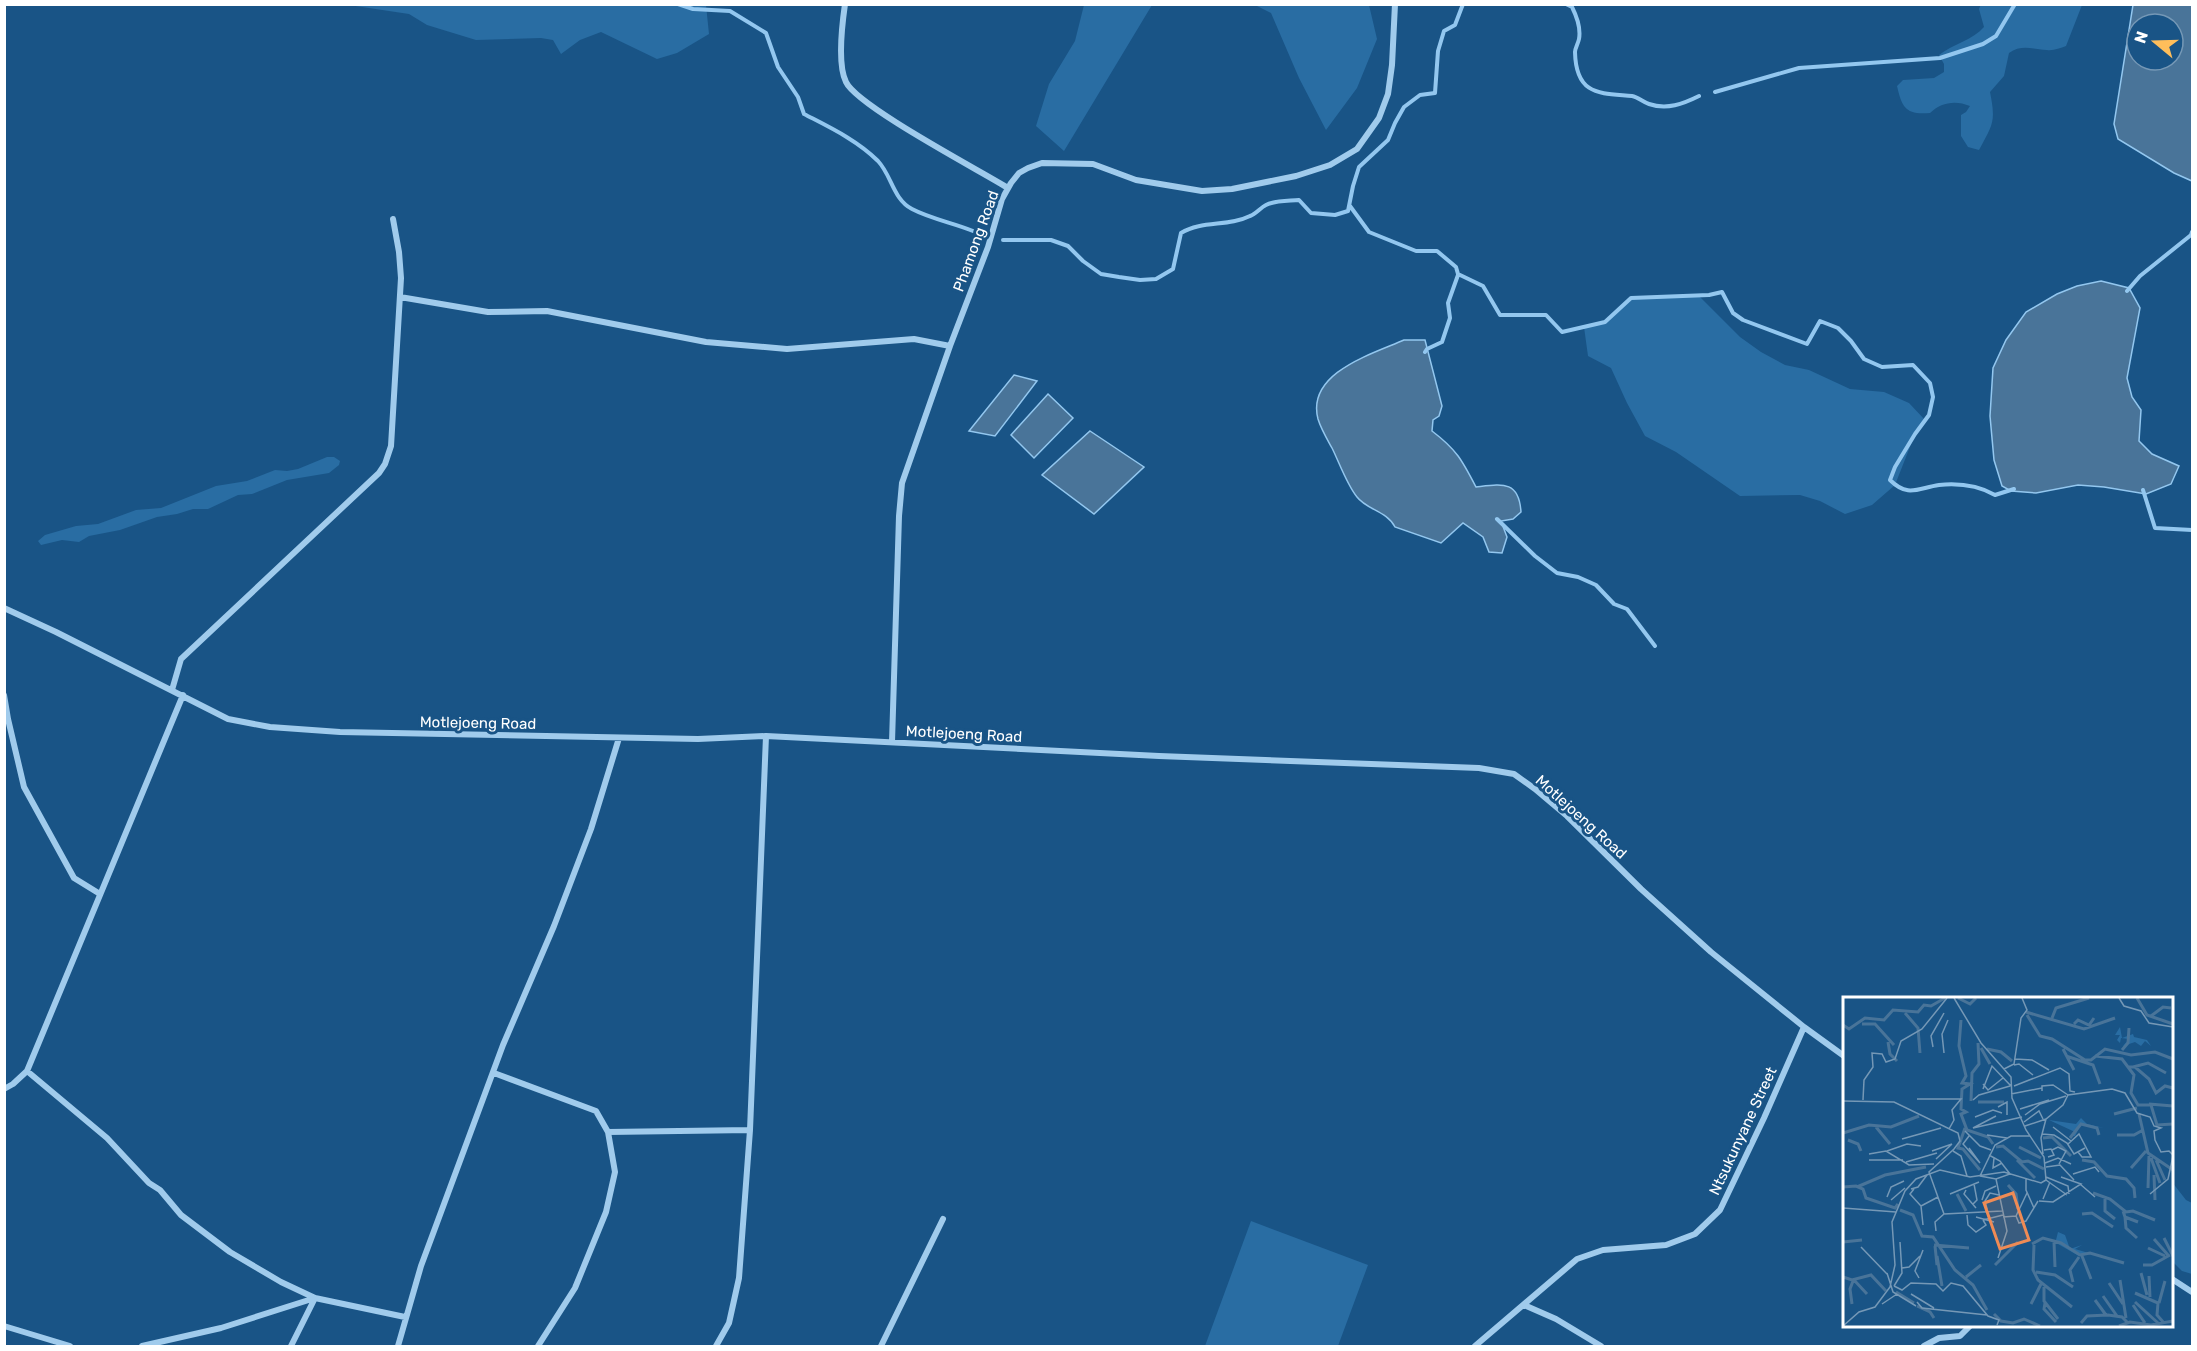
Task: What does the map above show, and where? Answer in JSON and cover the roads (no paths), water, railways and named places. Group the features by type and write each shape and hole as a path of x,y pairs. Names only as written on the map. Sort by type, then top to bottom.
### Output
{"street":[{"path":"846,4 842,62 845,81 852,92 1008,188"},
{"name":"Phamong Road","path":"892,742 902,483 950,346 988,247 1002,199 1008,188 1019,173 1042,163 1093,164 1136,180 1202,191 1232,189 1296,176 1330,165 1357,149 1379,118 1388,94 1395,4"},
{"path":"172,690 181,658 385,464 391,446 400,297 399,252 393,219"},
{"path":"400,297 488,312 547,311 706,342 787,349 914,339 950,346"},
{"name":"Motlejoeng Road","path":"4,608 228,719 270,728 340,732 619,738 698,739 766,736 1159,756 1479,768 1514,774 1567,816 1641,889 1711,952 1804,1027 1843,1055"},
{"path":"4,695 24,788 74,878 100,894"},
{"path":"4,1089 27,1071 183,695"},
{"path":"716,1347 729,1323 739,1278 750,1130 766,736"},
{"path":"398,1347 421,1266 503,1045 554,926 591,829 619,738"},
{"name":"Ntsukunyane Street","path":"1475,1347 1524,1305 1532,1295 1577,1259 1603,1250 1665,1245 1695,1234 1720,1210 1804,1027"},
{"path":"27,1071 107,1138 149,1182 160,1190 181,1215 230,1251 282,1282 315,1298 405,1317"},
{"path":"494,1073 596,1111 608,1132 615,1172 606,1212 575,1288 538,1347"},
{"path":"608,1132 750,1130"},
{"path":"881,1347 943,1219"},
{"path":"2173,1280 2193,1292"},
{"path":"142,1347 221,1328 315,1298"},
{"path":"291,1347 315,1298"},
{"path":"1524,1305 1556,1319 1601,1347"},
{"path":"4,1326 70,1347"},
{"path":"1924,1347 1939,1338 1960,1336 1969,1327"}],"waterway":[{"path":"678,4 693,9 730,11 766,33 778,67 798,97 804,114 842,134 870,153 883,167 906,205 927,216 973,231"},
{"path":"1003,240 1051,240 1068,246 1101,274 1140,280 1156,279 1173,269 1181,233 1189,229 1242,219 1266,205 1282,201 1299,200 1311,213 1335,215 1348,211 1359,167 1388,140 1404,107 1420,95 1435,93 1438,51 1444,31 1455,25 1463,4"},
{"path":"1566,4 1572,7 1579,27 1579,39 1575,52 1576,66 1580,77 1592,89 1636,97 1656,106 1681,104 1699,96"},
{"path":"1715,92 1799,68 1940,58 1983,44 1996,36 2015,4"},
{"path":"1350,206 1369,232 1416,251 1437,251 1456,267 1458,274 1483,286 1500,315 1546,315 1562,332 1605,322 1631,298 1709,295 1722,292 1733,313 1743,320 1807,344 1820,321 1838,328 1864,359 1882,367 1913,365 1930,383 1933,397 1929,415 1895,467 1890,480 1896,486 1913,490 1954,484 1976,487 1995,495 2014,489"},
{"path":"2127,291 2140,276 2192,232"},
{"path":"1425,352 1442,342 1450,318 1448,303 1458,275"},
{"path":"2143,490 2155,528 2192,530"},
{"path":"1497,519 1535,556 1557,573 1578,577 1596,585 1614,604 1627,609 1655,646"}]}
